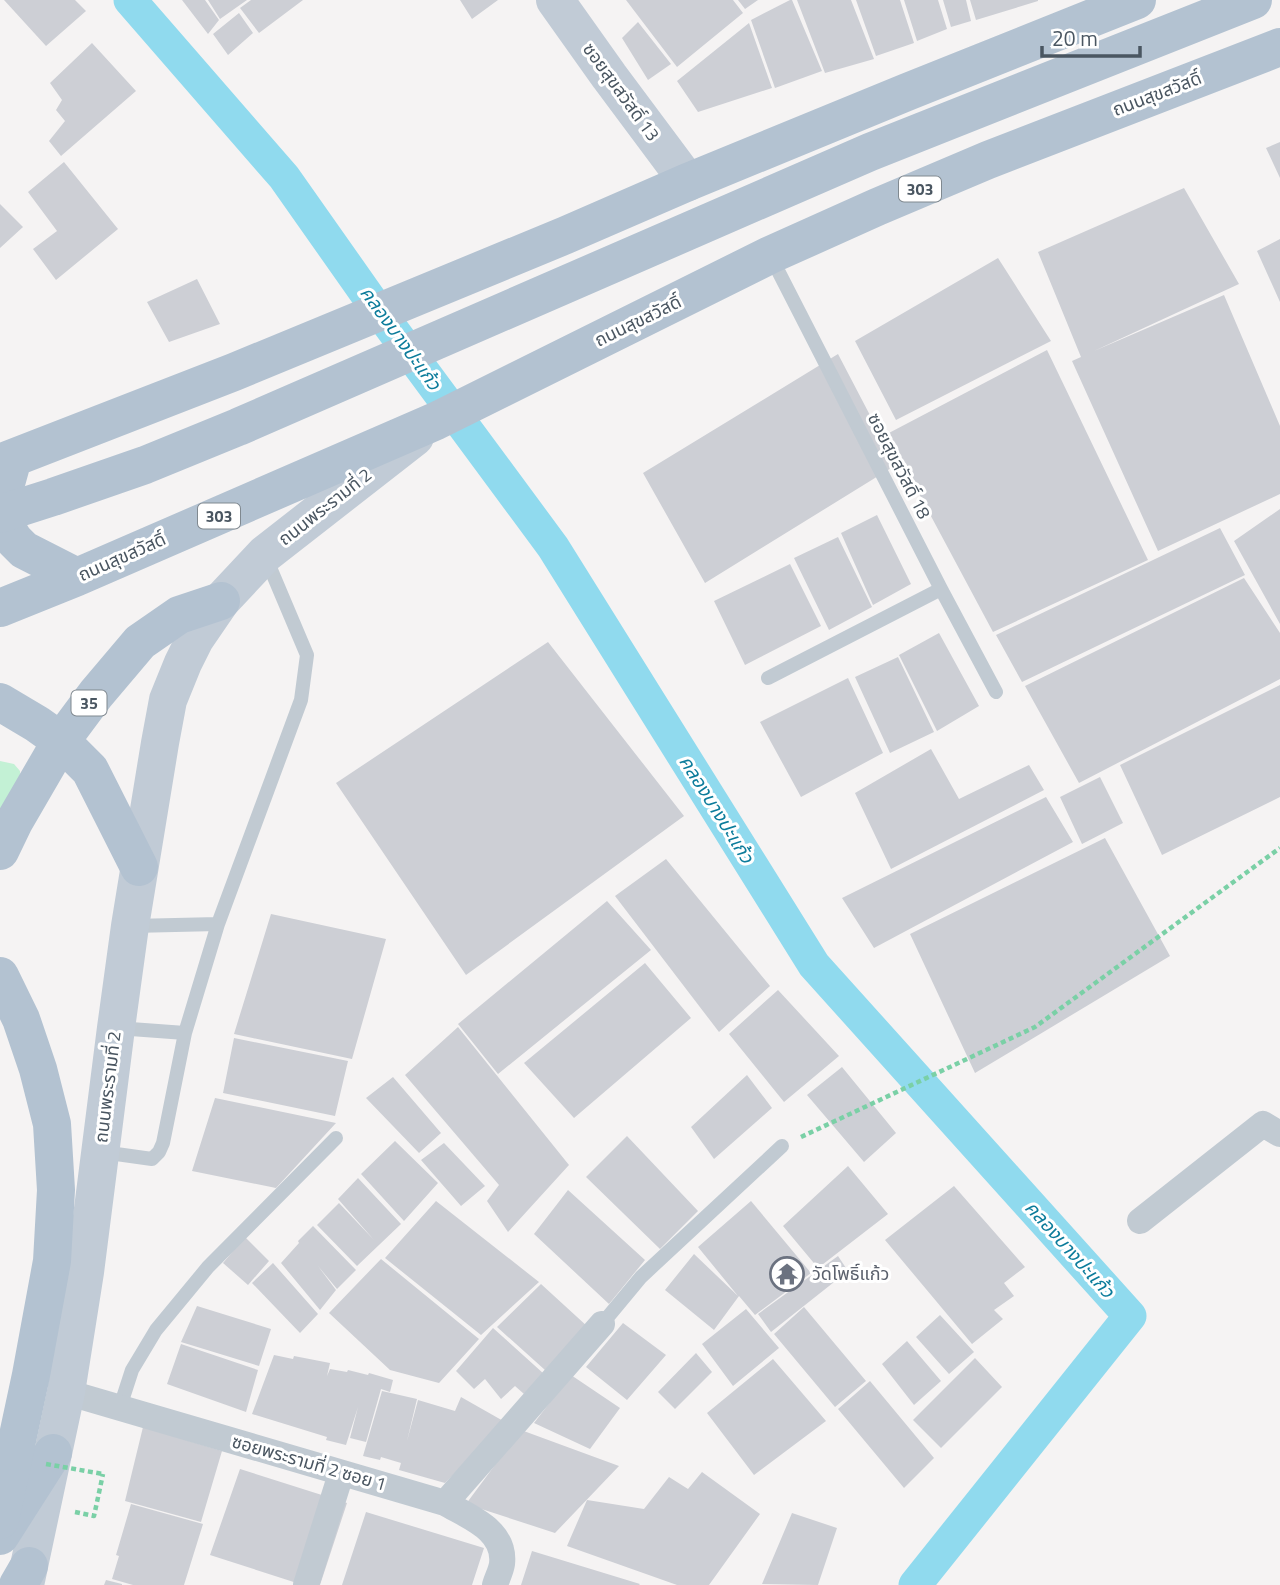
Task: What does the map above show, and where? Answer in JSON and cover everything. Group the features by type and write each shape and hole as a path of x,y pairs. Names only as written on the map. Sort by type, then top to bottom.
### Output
{"main road":[{"path":"77,577 24,550 6,527 2,498 7,461 234,372 688,182 1138,0"},
{"path":"0,514 157,460 238,427 870,152 1253,0"},
{"name":"ซอยสุขสวัสดิ์ 13","path":"562,3 608,76 688,182"},
{"name":"ถนนสุขสวัสดิ์","path":"0,608 436,421 770,255 877,207 988,160 1280,47"},
{"name":"ถนนพระรามที่ 2","path":"24,1579 46,1458 66,1392 85,1272 139,867 168,700 195,639 221,600 265,554 436,421"},
{"name":"ถนนพระรามที่ 2","path":"0,851 49,732 96,694 140,642 179,615 221,600"},
{"path":"0,702 49,732 90,770 139,867"},
{"path":"0,728 49,732"},
{"path":"0,976 21,1019 38,1069 52,1124 56,1189 52,1261 32,1375 0,1520"},
{"path":"0,1536 46,1458"}],"street":[{"path":"1140,1221 1263,1124 1280,1134"},
{"path":"446,1503 602,1324"},
{"name":"ซอยพระรามที่ 2 ซอย 1","path":"66,1392 446,1503 487,1527 501,1544 502,1564 495,1585"},
{"path":"306,1585 341,1474"}],"lane":[{"name":"ซอยสุขสวัสดิ์ 18","path":"770,255 996,692"},
{"path":"100,1151 152,1159 159,1152 185,1033 218,924 301,700 307,654 265,554"},
{"path":"768,678 941,589"},
{"path":"131,926 218,924"},
{"path":"116,1028 185,1033"},
{"path":"120,1407 132,1370 156,1330 208,1267 336,1138"},
{"path":"602,1324 641,1277 782,1146"}],"path":[{"path":"782,1146 1035,1027 1280,848"},
{"path":"46,1458 103,1474 94,1516 67,1511"}],"green space":[{"path":"0,761 14,764 20,771 20,776 0,812"}],"building":[{"path":"4,0 75,0 86,11 46,46"},
{"path":"182,0 205,0 219,20 208,34"},
{"path":"208,0 247,0 220,19"},
{"path":"251,0 303,0 259,33 240,8"},
{"path":"460,0 498,0 472,19"},
{"path":"626,0 733,0 743,13 677,67"},
{"path":"738,0 758,0 745,9"},
{"path":"790,0 822,71 775,88 751,20"},
{"path":"797,0 851,0 874,59 825,73"},
{"path":"856,0 900,0 914,43 876,56"},
{"path":"904,0 938,0 947,29 917,41"},
{"path":"943,0 966,0 971,21 951,27"},
{"path":"970,0 1038,0 1038,1 976,20"},
{"path":"239,13 253,33 228,55 213,34"},
{"path":"638,22 671,64 648,80 622,38"},
{"path":"749,23 772,88 698,112 677,81"},
{"path":"92,43 136,91 61,156 49,141 65,121 56,110 62,100 50,83"},
{"path":"1280,142 1280,178 1266,148"},
{"path":"64,162 118,229 56,280 33,249 57,231 28,192"},
{"path":"1184,188 1239,284 1094,351 1224,295 1280,426 1280,494 1158,551 1072,361 1081,357 1038,252"},
{"path":"0,204 23,227 0,248"},
{"path":"1280,239 1280,302 1257,251"},
{"path":"998,258 1051,341 896,420 855,341"},
{"path":"197,279 220,324 169,342 147,302"},
{"path":"1047,350 1148,560 993,632 887,434"},
{"path":"838,354 896,465 705,583 643,473"},
{"path":"1280,509 1280,624 1234,541"},
{"path":"877,515 911,584 873,605 841,533"},
{"path":"1220,528 1245,575 1022,682 996,635"},
{"path":"838,537 872,607 829,630 794,558"},
{"path":"790,564 821,626 745,665 714,601"},
{"path":"1244,578 1280,633 1280,679 1079,783 1025,686"},
{"path":"939,633 979,706 937,731 899,655"},
{"path":"548,642 684,816 466,975 336,783"},
{"path":"898,657 934,732 890,753 855,677"},
{"path":"848,678 883,753 801,797 760,722"},
{"path":"1280,685 1280,797 1162,855 1120,765"},
{"path":"931,749 959,799 1029,765 1044,790 891,869 855,793"},
{"path":"1100,777 1123,823 1082,844 1060,797"},
{"path":"1046,797 1073,842 874,948 842,898"},
{"path":"1105,838 1170,956 975,1073 910,934"},
{"path":"666,859 770,986 719,1032 615,896"},
{"path":"607,901 651,950 498,1074 458,1024"},
{"path":"271,914 386,939 352,1059 234,1034"},
{"path":"645,963 691,1018 574,1118 524,1063"},
{"path":"778,990 839,1056 784,1102 729,1034"},
{"path":"458,1027 569,1165 508,1232 487,1201 499,1185 405,1075"},
{"path":"234,1038 348,1061 335,1116 223,1093"},
{"path":"842,1067 896,1133 864,1162 807,1095"},
{"path":"747,1075 772,1108 714,1159 691,1127"},
{"path":"393,1077 441,1133 419,1153 366,1098"},
{"path":"215,1098 336,1123 276,1188 192,1171"},
{"path":"627,1136 698,1211 660,1249 586,1177"},
{"path":"395,1141 438,1183 404,1221 361,1174"},
{"path":"444,1143 485,1186 461,1206 421,1160"},
{"path":"848,1166 888,1214 818,1268 783,1226"},
{"path":"358,1178 401,1224 357,1266 317,1225 339,1203 374,1240 338,1199"},
{"path":"954,1186 1025,1267 1004,1283 1014,1296 994,1310 1003,1319 972,1344 885,1240"},
{"path":"568,1190 645,1260 609,1304 534,1234"},
{"path":"436,1201 539,1282 481,1335 385,1258"},
{"path":"751,1201 811,1273 755,1315 739,1296 714,1330 665,1290 694,1254 738,1296 698,1247"},
{"path":"313,1226 356,1270 337,1289 318,1266 336,1290 320,1310 281,1263"},
{"path":"245,1237 269,1261 248,1285 223,1263"},
{"path":"838,1256 848,1271 771,1332 758,1314"},
{"path":"381,1259 479,1339 439,1383 390,1370 329,1313"},
{"path":"273,1263 318,1314 300,1333 252,1283"},
{"path":"541,1284 588,1327 545,1370 497,1327"},
{"path":"197,1306 271,1329 259,1366 181,1342"},
{"path":"804,1307 866,1381 835,1407 774,1334"},
{"path":"746,1309 779,1348 733,1386 702,1344"},
{"path":"940,1315 974,1352 949,1374 916,1337"},
{"path":"623,1323 666,1355 627,1400 586,1367"},
{"path":"493,1328 544,1374 524,1394 515,1386 501,1399 485,1379 474,1389 456,1371"},
{"path":"907,1341 941,1381 914,1405 882,1364"},
{"path":"181,1344 258,1370 246,1412 167,1384"},
{"path":"696,1353 712,1372 675,1409 658,1392"},
{"path":"274,1355 330,1363 327,1376 330,1369 348,1370 393,1380 390,1392 381,1389 366,1442 350,1438 358,1407 346,1445 252,1414"},
{"path":"975,1358 1002,1387 941,1448 913,1420"},
{"path":"773,1359 826,1421 754,1475 707,1413"},
{"path":"571,1375 620,1408 590,1449 534,1423"},
{"path":"870,1381 934,1458 904,1488 838,1409"},
{"path":"382,1391 417,1399 407,1441 418,1400 455,1411 461,1397 505,1422 445,1483 399,1470 401,1463 381,1457 380,1460 363,1456"},
{"path":"143,1427 222,1451 201,1522 125,1501"},
{"path":"521,1430 619,1466 555,1533 466,1504"},
{"path":"240,1469 347,1503 320,1585 303,1585 210,1555"},
{"path":"702,1472 760,1514 709,1585 677,1585 567,1546 587,1500 644,1509 669,1477 688,1489"},
{"path":"131,1504 203,1524 184,1585 133,1585 112,1579"},
{"path":"366,1512 484,1548 472,1585 342,1585"},
{"path":"792,1513 837,1528 818,1585 762,1584"},
{"path":"532,1551 640,1584 521,1585"},
{"path":"106,1580 122,1584 122,1585 104,1585"}],"waterway":[{"name":"คลองบางปะแก้ว","path":"130,0 284,177 372,302 553,547 814,965 1130,1316 915,1585"}],"place":[{"name":"วัดโพธิ์แก้ว","path":"787,1274"}]}
